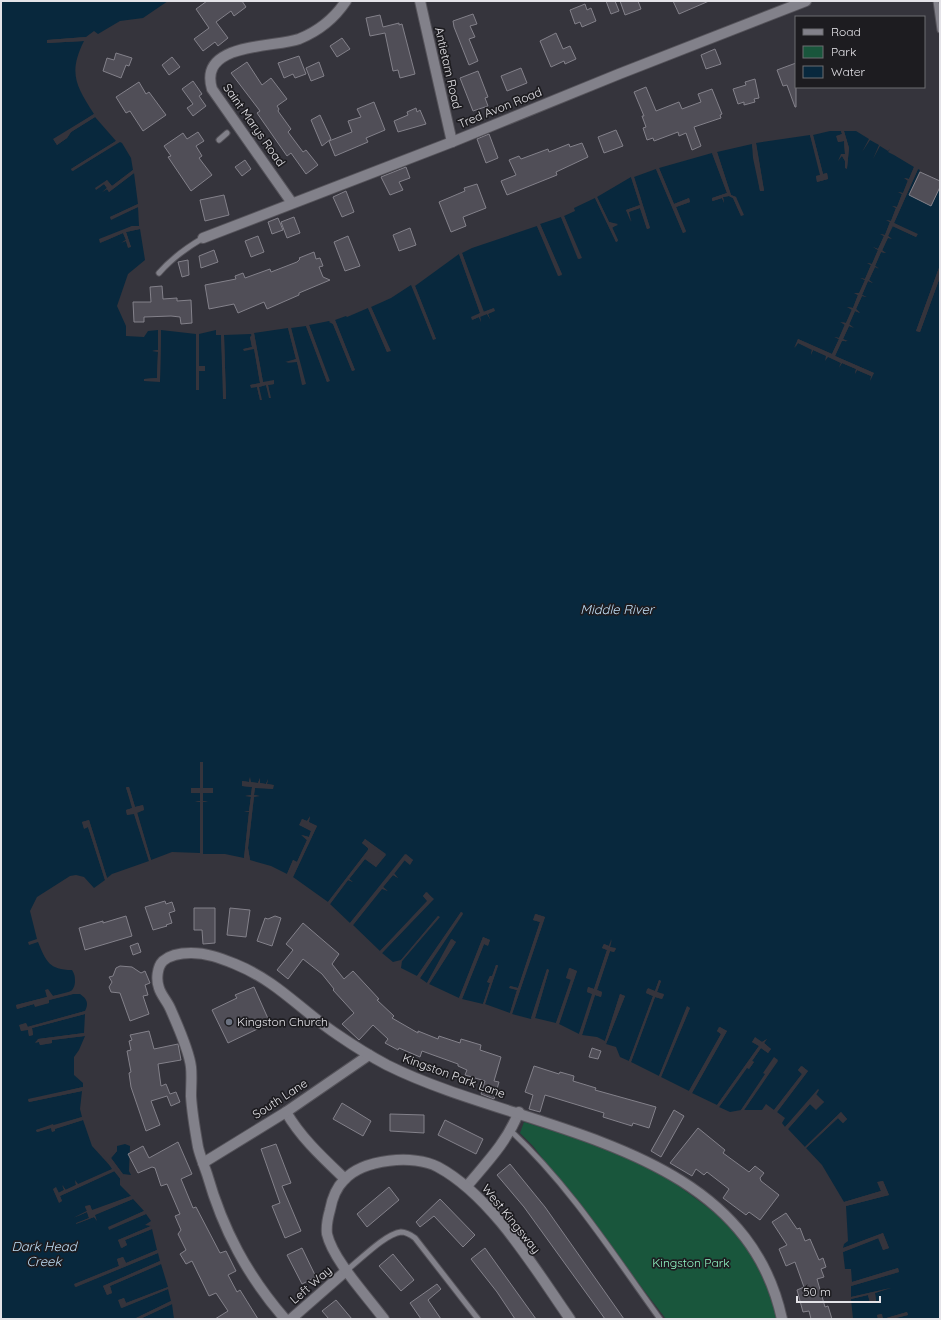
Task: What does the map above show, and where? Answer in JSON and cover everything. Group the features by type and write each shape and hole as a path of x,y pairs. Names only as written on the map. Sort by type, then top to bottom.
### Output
{"street":[{"name":"Saint Marys Road","path":"292,203 212,89 212,72 224,56 238,50 297,40 314,32 336,14 346,1"},
{"name":"Antietam Road","path":"420,1 452,142"},
{"name":"Tred Avon Road","path":"203,238 452,142 806,1"},
{"name":"Kingston Park Lane","path":"286,1319 256,1282 232,1242 213,1195 198,1148 192,1106 191,1063 170,1008 158,984 159,968 164,961 183,953 211,955 243,968 271,982 332,1031 369,1055 390,1066 441,1087 519,1112 626,1151 681,1181 714,1205 744,1234 769,1275 782,1319"},
{"name":"South Lane","path":"203,1163 286,1112 369,1055"},
{"path":"286,1112 294,1126 307,1142 345,1179 334,1195 328,1218 327,1231 331,1247 384,1319"},
{"path":"467,1186 499,1150 511,1131 519,1112"},
{"name":"West Kingsway","path":"345,1179 365,1166 378,1162 405,1160 436,1166 467,1186 490,1209 570,1319"},
{"name":"Left Way","path":"291,1319 347,1270"}],"lane":[{"path":"936,1 940,30"},
{"path":"219,140 227,133"},
{"path":"159,273 185,248 203,238"},
{"path":"511,1131 529,1148 572,1197 660,1319"},
{"path":"347,1270 390,1236 402,1232 410,1234 415,1238 478,1319"}],"green space":[{"name":"Kingston Park","path":"524,1122 586,1141 640,1162 672,1181 726,1221 745,1244 762,1273 778,1319 666,1319 533,1146 520,1133"}],"water":[{"name":"Middle River","path":"1,1 168,1 143,18 120,21 98,34 94,31 86,37 47,40 47,43 84,41 76,62 76,79 94,114 54,140 57,145 67,138 71,132 95,117 116,141 71,169 72,171 120,142 131,158 133,170 112,186 107,180 96,190 104,184 107,188 103,192 107,189 109,192 134,173 138,204 110,217 111,219 138,207 139,226 132,226 100,243 123,233 126,240 122,242 126,241 128,247 131,247 126,232 140,229 145,260 128,274 117,306 126,326 126,336 144,337 148,331 158,330 158,350 152,351 158,351 157,378 144,379 160,381 161,330 196,334 196,389 199,371 205,371 205,366 199,366 199,334 216,330 216,335 221,335 224,399 226,399 224,335 251,334 252,337 250,337 252,347 244,350 254,348 260,383 250,385 257,387 260,400 259,387 266,385 270,398 268,385 274,384 263,382 254,333 288,328 296,359 285,362 297,362 303,385 305,384 291,328 306,326 327,382 329,381 309,325 329,321 333,324 352,371 355,370 335,320 346,316 347,317 368,308 387,352 390,350 371,307 391,298 411,285 433,339 436,339 415,286 459,254 480,313 472,320 479,317 481,322 480,317 487,314 490,319 488,314 494,308 484,312 462,253 472,248 537,226 559,276 562,274 540,224 561,217 578,259 581,258 564,216 575,211 574,208 595,198 616,242 618,240 612,227 618,225 609,222 597,197 631,177 640,205 626,210 632,222 628,212 640,208 647,229 650,228 634,177 656,169 683,233 686,231 676,207 690,202 689,198 674,204 659,168 712,153 727,193 712,198 712,201 722,198 724,203 723,197 729,196 733,198 741,216 736,197 731,195 717,152 752,144 760,191 764,190 756,143 810,135 821,175 816,176 817,182 828,179 827,173 823,174 813,135 830,131 841,131 842,134 837,136 838,142 844,141 845,154 841,154 845,161 845,168 847,168 849,148 844,131 856,131 869,139 862,152 870,140 879,145 873,159 880,146 888,151 890,149 888,152 914,167 909,179 904,178 908,180 903,193 898,192 902,194 897,207 892,206 896,208 891,221 886,220 890,222 885,235 880,234 884,236 878,249 873,247 878,250 872,264 867,263 871,265 865,279 860,278 865,280 859,294 854,293 858,295 853,308 847,307 852,309 846,323 841,322 845,324 839,338 834,337 839,339 832,354 798,339 795,348 798,343 812,350 811,355 813,350 841,363 839,367 842,363 856,369 855,374 857,370 871,376 874,373 835,356 842,340 847,342 843,339 849,326 853,327 849,325 855,311 860,313 856,309 862,296 867,297 862,295 868,281 873,283 869,280 875,267 879,268 875,266 881,252 886,253 882,251 888,237 892,239 888,236 893,226 916,237 917,235 894,223 918,169 920,170 909,194 932,205 940,187 940,265 916,331 920,332 940,277 940,1319 892,1319 908,1315 907,1312 883,1319 881,1314 877,1315 878,1319 853,1319 851,1299 868,1295 870,1303 876,1301 875,1293 891,1288 851,1297 851,1286 899,1272 898,1268 852,1282 851,1269 845,1269 843,1252 879,1238 883,1250 889,1248 883,1233 843,1248 844,1244 848,1241 846,1206 889,1195 883,1181 878,1182 881,1191 844,1202 822,1165 806,1148 838,1118 843,1123 847,1119 841,1112 805,1147 788,1129 810,1104 816,1109 824,1102 816,1094 785,1127 782,1123 785,1118 777,1112 808,1071 802,1066 798,1070 802,1074 774,1110 766,1104 762,1110 744,1110 778,1061 774,1058 764,1073 766,1074 741,1110 730,1112 719,1107 747,1067 749,1069 754,1062 752,1061 761,1048 768,1053 771,1049 764,1043 767,1039 762,1042 755,1038 752,1042 759,1046 717,1105 692,1093 727,1031 720,1027 717,1031 721,1034 689,1091 661,1077 690,1008 687,1007 659,1076 631,1062 655,997 662,999 664,995 657,992 661,981 659,980 655,991 647,989 646,993 653,996 629,1061 620,1057 616,1047 606,1044 625,996 620,994 605,1041 597,1037 582,1035 595,995 601,997 602,992 597,990 610,951 614,952 616,949 610,947 612,939 609,946 604,944 602,948 607,950 594,989 588,987 587,992 593,994 579,1034 559,1024 577,971 570,968 566,978 571,979 556,1023 535,1018 549,970 547,969 531,1019 512,1014 545,917 536,914 533,920 540,922 518,988 510,986 510,988 517,990 510,1013 485,1004 498,966 496,965 492,977 490,976 487,982 490,983 483,1004 462,999 484,944 488,945 490,940 483,937 459,998 429,984 456,942 452,939 427,983 420,978 463,913 461,912 417,976 401,968 402,961 439,917 438,916 401,960 393,962 382,953 433,899 427,892 423,896 428,901 380,951 353,925 382,888 387,891 383,887 393,875 398,878 394,874 405,860 410,864 413,860 405,854 350,923 330,904 348,880 353,882 349,879 365,859 376,867 386,855 365,839 362,843 368,848 368,850 328,902 293,877 317,826 308,822 310,817 307,821 302,819 300,825 311,831 309,837 302,835 307,840 297,862 293,860 287,874 271,866 250,860 248,848 254,796 259,796 254,795 255,787 273,789 273,785 267,784 268,779 266,784 259,783 260,778 258,783 250,782 250,777 249,782 242,781 242,786 252,787 251,795 245,796 251,796 249,811 244,811 249,812 244,858 225,854 203,854 203,802 208,802 203,801 203,792 213,793 213,788 203,788 203,762 200,762 200,788 191,788 191,793 200,793 200,801 195,801 200,802 200,853 172,852 151,860 137,812 144,810 143,805 135,807 129,787 126,788 133,808 126,810 127,815 134,813 149,861 112,874 107,878 89,820 82,822 84,828 88,827 105,880 94,888 84,877 76,875 70,876 37,897 30,911 37,939 28,942 29,945 38,942 46,959 53,966 64,970 72,970 75,977 73,989 68,993 53,996 46,990 47,997 16,1005 17,1009 34,1004 35,1006 49,1003 49,1000 73,994 80,994 87,1001 85,1011 27,1027 26,1023 20,1025 21,1031 28,1029 29,1036 33,1035 32,1028 85,1014 84,1033 38,1039 38,1041 35,1042 39,1042 40,1045 52,1043 52,1040 85,1036 74,1057 74,1075 83,1083 83,1087 28,1100 29,1102 82,1091 80,1109 82,1117 36,1130 37,1132 51,1128 52,1132 54,1129 83,1120 92,1146 113,1169 77,1185 75,1181 76,1185 65,1190 63,1185 64,1190 58,1193 53,1189 59,1202 62,1201 60,1196 115,1171 120,1178 120,1185 131,1196 92,1211 90,1205 85,1207 87,1211 73,1218 87,1212 89,1218 76,1224 94,1217 97,1221 94,1215 133,1199 144,1211 109,1227 110,1229 146,1214 151,1221 145,1225 151,1226 118,1240 122,1248 127,1245 125,1240 152,1229 157,1250 126,1263 123,1257 117,1259 119,1266 75,1284 76,1287 158,1253 160,1261 103,1286 107,1295 112,1293 110,1286 161,1264 168,1287 126,1303 124,1298 119,1300 122,1308 168,1289 171,1301 134,1319 1,1319"},
{"path":"125,1144 130,1146 129,1171 131,1175 123,1174 111,1158 117,1151 117,1146"},
{"path":"172,1304 174,1319 140,1319"}],"pier":[{"path":"86,37 84,41 47,43 47,40"},
{"path":"94,114 95,117 71,132 67,138 57,145 53,139"},
{"path":"841,131 844,131 849,148 847,169 845,168 845,161 842,156 838,161 841,154 845,154 844,141 838,142 836,136 842,134"},
{"path":"810,135 813,135 823,174 827,173 828,179 817,182 816,176 820,175"},
{"path":"116,141 117,143 73,171 71,169"},
{"path":"756,143 764,191 760,191 753,158 752,144"},
{"path":"717,152 731,195 736,197 744,215 741,216 733,198 729,196 723,197 724,203 722,198 713,201 712,198 727,193 712,153 715,155"},
{"path":"914,167 918,169 894,223 918,234 916,237 892,226 888,236 892,239 888,238 882,250 886,253 881,252 875,266 879,269 875,267 869,280 873,283 868,281 862,295 867,297 862,296 856,309 860,313 855,311 849,324 854,328 849,326 843,339 848,341 842,341 835,356 874,373 870,381 871,376 857,370 855,374 856,369 842,363 839,368 841,363 828,357 825,361 826,356 813,350 811,355 812,349 798,343 794,348 798,339 832,354 839,339 834,337 839,338 845,325 840,322 846,323 852,310 847,307 853,308 858,295 854,293 859,293 865,280 860,278 865,279 871,265 867,263 872,264 878,250 873,247 878,249 884,236 880,234 885,235 890,222 886,220 891,221 896,208 892,206 897,207 902,194 898,192 903,193 908,181 904,178 909,179"},
{"path":"659,168 674,204 689,198 690,202 676,207 686,232 683,233 656,169"},
{"path":"133,170 134,173 109,192 107,189 102,192 107,188 104,184 96,190 95,188 107,180 112,186"},
{"path":"631,177 634,177 650,228 647,229 640,208 629,212 631,222 626,210 640,205"},
{"path":"597,197 609,222 618,224 612,228 618,241 616,242 595,198"},
{"path":"138,204 138,207 111,220 110,217"},
{"path":"564,216 582,258 579,259 561,217"},
{"path":"540,224 562,275 558,276 537,226"},
{"path":"132,226 139,226 140,229 126,232 131,247 128,248 126,241 121,243 126,240 123,233 100,243 99,239"},
{"path":"462,253 483,312 494,308 495,311 488,314 490,319 487,314 480,316 481,322 479,317 472,320 471,317 480,313 459,254"},
{"path":"940,265 940,271 919,330 940,275 940,277 920,332 916,331"},
{"path":"412,285 415,286 436,339 433,340"},
{"path":"371,307 391,351 387,352 368,308"},
{"path":"333,320 335,320 355,370 352,371 333,324 329,322 333,322"},
{"path":"309,325 330,381 327,382 306,326"},
{"path":"288,328 291,328 306,384 302,385 297,362 286,363 296,359"},
{"path":"158,330 161,330 160,382 144,381 144,379 157,378 158,352 152,351 158,350"},
{"path":"196,332 199,332 199,366 205,366 205,371 199,371 199,390 196,390"},
{"path":"254,333 263,382 274,380 274,384 268,385 271,398 269,398 266,385 259,387 262,400 260,400 257,387 251,388 250,385 260,383 254,349 244,351 243,349 252,347 250,337"},
{"path":"221,335 224,335 226,399 223,399"},
{"path":"200,762 203,762 203,788 213,788 213,793 203,793 203,801 208,802 203,802 203,854 200,853 200,802 195,802 200,801 200,793 191,793 191,788 200,788"},
{"path":"250,777 251,782 258,783 260,778 260,783 266,784 268,779 267,784 274,785 273,789 255,788 254,795 260,796 254,797 248,848 250,860 247,858 247,849 246,859 244,858 249,812 244,812 249,811 251,797 245,796 251,795 252,787 242,786 242,781 249,782"},
{"path":"126,787 129,787 135,807 143,805 144,810 137,813 151,860 149,861 134,814 127,815 126,810 132,808"},
{"path":"310,816 309,822 317,826 293,877 291,876 297,864 294,863 289,875 287,874 293,860 297,862 307,840 301,835 309,837 311,831 299,825 302,819 307,821"},
{"path":"89,820 107,878 105,880 88,827 84,829 82,822"},
{"path":"365,839 386,854 376,867 365,859 349,879 353,882 348,880 330,904 328,902 368,850 368,848 362,843","holes":["365,842 383,855 376,864 366,857 370,848"]},
{"path":"406,854 413,860 410,865 404,860 394,873 398,878 393,875 383,887 388,891 382,889 353,925 350,923"},
{"path":"426,892 434,899 382,953 380,951 427,901 423,896"},
{"path":"461,912 463,914 420,978 417,976"},
{"path":"535,914 545,917 512,1014 510,1013 517,990 509,988 510,986 518,988 540,922 533,920"},
{"path":"438,916 440,917 402,961 401,960"},
{"path":"483,937 490,940 488,946 484,944 462,999 459,998"},
{"path":"451,939 456,942 429,984 427,983"},
{"path":"611,939 610,947 616,948 614,952 610,951 597,990 602,992 601,997 595,995 582,1035 579,1034 592,994 587,992 588,987 594,989 607,950 602,948 604,944 609,946"},
{"path":"496,965 498,965 485,1004 483,1004 490,983 487,982 490,976 492,976"},
{"path":"569,968 577,971 559,1024 556,1023 571,980 566,978"},
{"path":"547,969 549,970 535,1018 531,1018"},
{"path":"659,980 661,981 657,992 664,994 662,999 655,997 631,1062 629,1061 653,996 646,993 648,988 655,991"},
{"path":"76,987 77,988 74,992 79,992 80,994 73,994 49,1000 49,1003 35,1007 34,1004 17,1009 16,1005 47,997 45,990 48,989 53,996 72,991"},
{"path":"620,994 625,996 606,1044 605,1041"},
{"path":"687,1006 690,1008 661,1077 659,1076"},
{"path":"85,1011 85,1014 32,1028 33,1035 29,1036 28,1030 21,1031 19,1025 26,1023 28,1027"},
{"path":"719,1027 727,1031 692,1093 689,1091 721,1034 717,1031"},
{"path":"84,1033 85,1036 52,1040 52,1043 40,1045 39,1042 35,1043 38,1039"},
{"path":"755,1037 762,1042 767,1039 764,1043 771,1049 768,1053 761,1048 752,1061 754,1062 749,1069 747,1068 719,1107 717,1105 759,1046 752,1042"},
{"path":"774,1057 778,1060 744,1110 741,1110 765,1074 763,1073"},
{"path":"801,1066 808,1071 777,1112 774,1110 802,1074 798,1070"},
{"path":"83,1087 82,1091 29,1102 28,1099"},
{"path":"818,1089 819,1090 816,1095 824,1102 816,1110 810,1104 788,1129 785,1127"},
{"path":"841,1112 847,1119 843,1123 838,1118 806,1148 805,1147"},
{"path":"82,1117 83,1120 55,1129 55,1131 52,1132 51,1128 37,1132 36,1130"},
{"path":"115,1149 117,1151 111,1158 124,1176 121,1175 109,1159"},
{"path":"103,1155 121,1177 122,1181 114,1171 60,1196 62,1201 59,1203 53,1189 56,1187 59,1193 64,1190 62,1185 66,1190 76,1185 75,1180 78,1184 112,1169"},
{"path":"883,1181 889,1195 846,1206 846,1204 886,1194 882,1183 880,1184 883,1191 882,1193 845,1204 844,1202 881,1191 877,1182"},
{"path":"131,1196 133,1199 95,1215 97,1221 94,1217 76,1224 89,1218 87,1212 73,1218 87,1211 85,1206 90,1205 92,1210"},
{"path":"144,1211 146,1214 109,1230 108,1227"},
{"path":"151,1226 152,1229 125,1240 127,1245 121,1248 118,1240"},
{"path":"883,1233 889,1248 883,1250 878,1238 843,1252 843,1248"},
{"path":"157,1250 158,1253 75,1287 74,1284 119,1266 117,1259 123,1257 126,1263"},
{"path":"160,1261 161,1264 110,1286 112,1293 107,1295 103,1286"},
{"path":"898,1268 899,1272 851,1286 852,1282"},
{"path":"168,1287 168,1289 121,1308 118,1300 124,1298 126,1303"},
{"path":"890,1288 875,1293 876,1301 870,1303 868,1295 851,1299 851,1297"},
{"path":"171,1301 172,1304 140,1319 134,1319"},
{"path":"907,1312 908,1315 892,1319 883,1319"},
{"path":"882,1314 883,1319 881,1319 880,1316 880,1319 878,1319 877,1315"}],"building":[{"path":"207,1 242,1 246,7 234,16 231,11 216,22 228,38 218,46 215,42 203,51 194,39 209,28 196,9"},
{"path":"606,1 615,1 619,11 611,14"},
{"path":"620,1 638,1 641,9 625,15"},
{"path":"673,1 709,1 679,14"},
{"path":"585,4 587,10 591,8 596,21 582,27 580,22 575,24 570,10"},
{"path":"473,14 477,24 470,26 475,37 469,39 478,61 469,65 453,21"},
{"path":"380,15 383,27 399,23 399,25 402,24 415,74 400,78 398,70 393,71 385,33 370,36 366,18"},
{"path":"556,33 563,49 570,46 576,59 565,64 564,61 551,67 540,41"},
{"path":"342,38 350,49 337,57 330,46"},
{"path":"715,49 721,64 706,69 701,55"},
{"path":"116,53 132,58 129,66 126,65 121,78 103,71 107,58 114,60"},
{"path":"299,56 306,74 295,78 293,74 284,78 278,63"},
{"path":"172,57 180,67 169,75 162,65"},
{"path":"247,62 262,85 271,78 287,99 277,106 279,109 278,111 291,129 288,132 303,152 306,150 318,165 306,174 291,153 287,156 257,113 260,111 231,73"},
{"path":"319,62 324,76 311,81 306,68"},
{"path":"795,63 796,107 787,85 783,86 777,70"},
{"path":"521,68 527,83 507,91 501,76"},
{"path":"478,71 488,97 485,98 488,106 473,111 460,78"},
{"path":"755,79 759,98 754,99 755,102 744,105 744,102 738,104 733,89 746,85 745,82"},
{"path":"193,81 202,94 199,96 206,106 193,116 187,108 193,104 182,89"},
{"path":"139,82 146,94 149,92 166,115 143,131 130,111 126,113 116,97"},
{"path":"646,87 656,111 679,102 682,109 701,102 698,94 712,89 722,114 720,115 721,118 694,127 701,146 692,150 686,133 679,136 678,132 654,141 653,138 647,140 643,128 646,127 642,116 644,116 634,92"},
{"path":"374,102 385,130 366,138 368,142 335,156 329,141 352,132 348,121 361,117 357,109"},
{"path":"416,108 417,112 420,110 426,124 398,132 394,121 408,115 407,112"},
{"path":"320,115 331,139 322,146 311,120"},
{"path":"616,130 623,146 604,153 598,137"},
{"path":"198,132 204,141 196,146 202,156 199,158 212,175 191,191 168,157 171,156 164,146 183,133 187,139"},
{"path":"489,134 498,158 486,163 477,139"},
{"path":"582,143 588,157 556,172 557,175 507,195 501,181 516,175 509,160 519,156 521,159 548,149 549,152 569,144 570,147"},
{"path":"245,160 251,169 242,176 235,167"},
{"path":"406,167 410,178 399,182 403,190 390,195 381,177"},
{"path":"920,172 940,181 940,187 931,206 909,195"},
{"path":"477,184 486,208 463,217 466,226 451,232 439,202 465,191 464,188"},
{"path":"346,191 354,212 342,217 333,197"},
{"path":"224,195 229,215 205,221 200,200"},
{"path":"294,217 300,233 287,238 281,222"},
{"path":"278,218 283,230 272,234 268,222"},
{"path":"410,228 416,245 399,251 393,235"},
{"path":"258,236 264,252 251,257 245,241"},
{"path":"348,236 360,266 345,271 334,242"},
{"path":"214,250 218,262 201,268 199,256"},
{"path":"314,252 316,259 320,258 323,266 319,267 323,277 330,280 267,309 264,302 238,313 234,304 209,309 205,285 236,279 235,276 243,273 245,278 270,269 271,272 297,262 300,259 299,258"},
{"path":"188,260 189,275 182,277 178,262"},
{"path":"162,286 163,299 177,298 177,301 191,300 192,323 181,324 180,317 171,316 144,317 144,322 134,322 133,302 151,302 150,287"},
{"path":"165,901 166,904 172,902 175,911 169,913 172,923 153,930 145,907"},
{"path":"194,908 215,908 215,943 203,944 202,930 194,930"},
{"path":"230,908 250,910 246,937 227,935"},
{"path":"126,916 132,936 85,950 79,928"},
{"path":"275,916 281,918 272,946 257,941 265,918 268,919"},
{"path":"303,923 339,954 332,964 344,979 353,971 379,999 377,1000 394,1016 392,1018 418,1033 418,1031 438,1039 439,1036 460,1043 461,1039 481,1045 480,1050 501,1057 494,1081 499,1082 494,1099 481,1094 485,1081 465,1075 467,1070 458,1066 458,1064 422,1051 420,1057 399,1048 398,1050 385,1043 388,1039 373,1025 359,1040 342,1024 354,1013 333,990 334,989 322,974 303,959 288,979 277,970 293,950 286,944"},
{"path":"138,943 141,952 133,955 130,946"},
{"path":"120,966 132,967 141,973 145,971 150,983 145,985 148,995 143,996 149,1014 130,1021 120,993 111,992 109,987 112,982 109,977 113,976 116,968"},
{"path":"254,987 270,1023 228,1043 212,1010 237,998 235,995"},
{"path":"149,1031 154,1049 178,1044 181,1060 158,1064 161,1086 166,1084 170,1094 176,1092 180,1102 171,1106 167,1096 151,1101 160,1125 146,1131 131,1087 129,1073 131,1072 127,1051 131,1050 129,1041 132,1040 130,1035"},
{"path":"592,1048 601,1051 598,1059 589,1057"},
{"path":"534,1066 559,1074 560,1072 574,1076 573,1081 596,1088 595,1090 656,1107 649,1128 633,1123 632,1126 603,1117 604,1113 545,1095 540,1112 529,1109 533,1095 525,1092"},
{"path":"342,1103 371,1121 363,1136 333,1119"},
{"path":"674,1110 684,1116 661,1157 651,1151"},
{"path":"390,1114 424,1115 424,1133 390,1131"},
{"path":"445,1120 483,1139 476,1154 438,1135"},
{"path":"698,1128 725,1150 723,1153 749,1172 755,1166 764,1173 760,1178 761,1181 779,1195 760,1220 749,1212 746,1215 723,1198 729,1189 707,1172 704,1175 696,1169 692,1176 670,1163"},
{"path":"178,1142 192,1174 181,1179 193,1208 196,1207 220,1253 226,1251 236,1271 228,1275 237,1292 240,1290 258,1319 215,1319 228,1311 216,1293 209,1296 192,1261 186,1264 180,1254 186,1250 178,1234 181,1230 175,1216 180,1214 167,1184 161,1186 155,1168 152,1167 138,1173 128,1154 143,1146 149,1158"},
{"path":"276,1144 291,1183 282,1186 301,1231 285,1238 272,1206 280,1203 261,1149"},
{"path":"510,1164 545,1207 624,1319 605,1319 524,1207 497,1175"},
{"path":"389,1187 399,1200 367,1227 357,1214"},
{"path":"440,1199 475,1235 463,1247 434,1216 420,1227 416,1222"},
{"path":"786,1213 797,1229 800,1228 805,1241 810,1239 819,1260 823,1258 826,1267 821,1269 824,1277 817,1279 825,1307 828,1306 832,1319 811,1319 809,1311 803,1312 797,1290 804,1287 795,1262 786,1266 779,1249 787,1245 772,1222"},
{"path":"302,1248 316,1277 302,1284 287,1255"},
{"path":"485,1248 536,1319 515,1319 497,1292 471,1259"},
{"path":"393,1254 414,1280 401,1291 379,1266"},
{"path":"437,1284 441,1289 428,1300 441,1319 421,1319 410,1303"},
{"path":"336,1300 352,1319 329,1319 322,1311"}],"place":[{"name":"Kingston Church","path":"229,1022"}],"water label":[{"name":"Dark Head Creek","path":"44,1254"}]}
